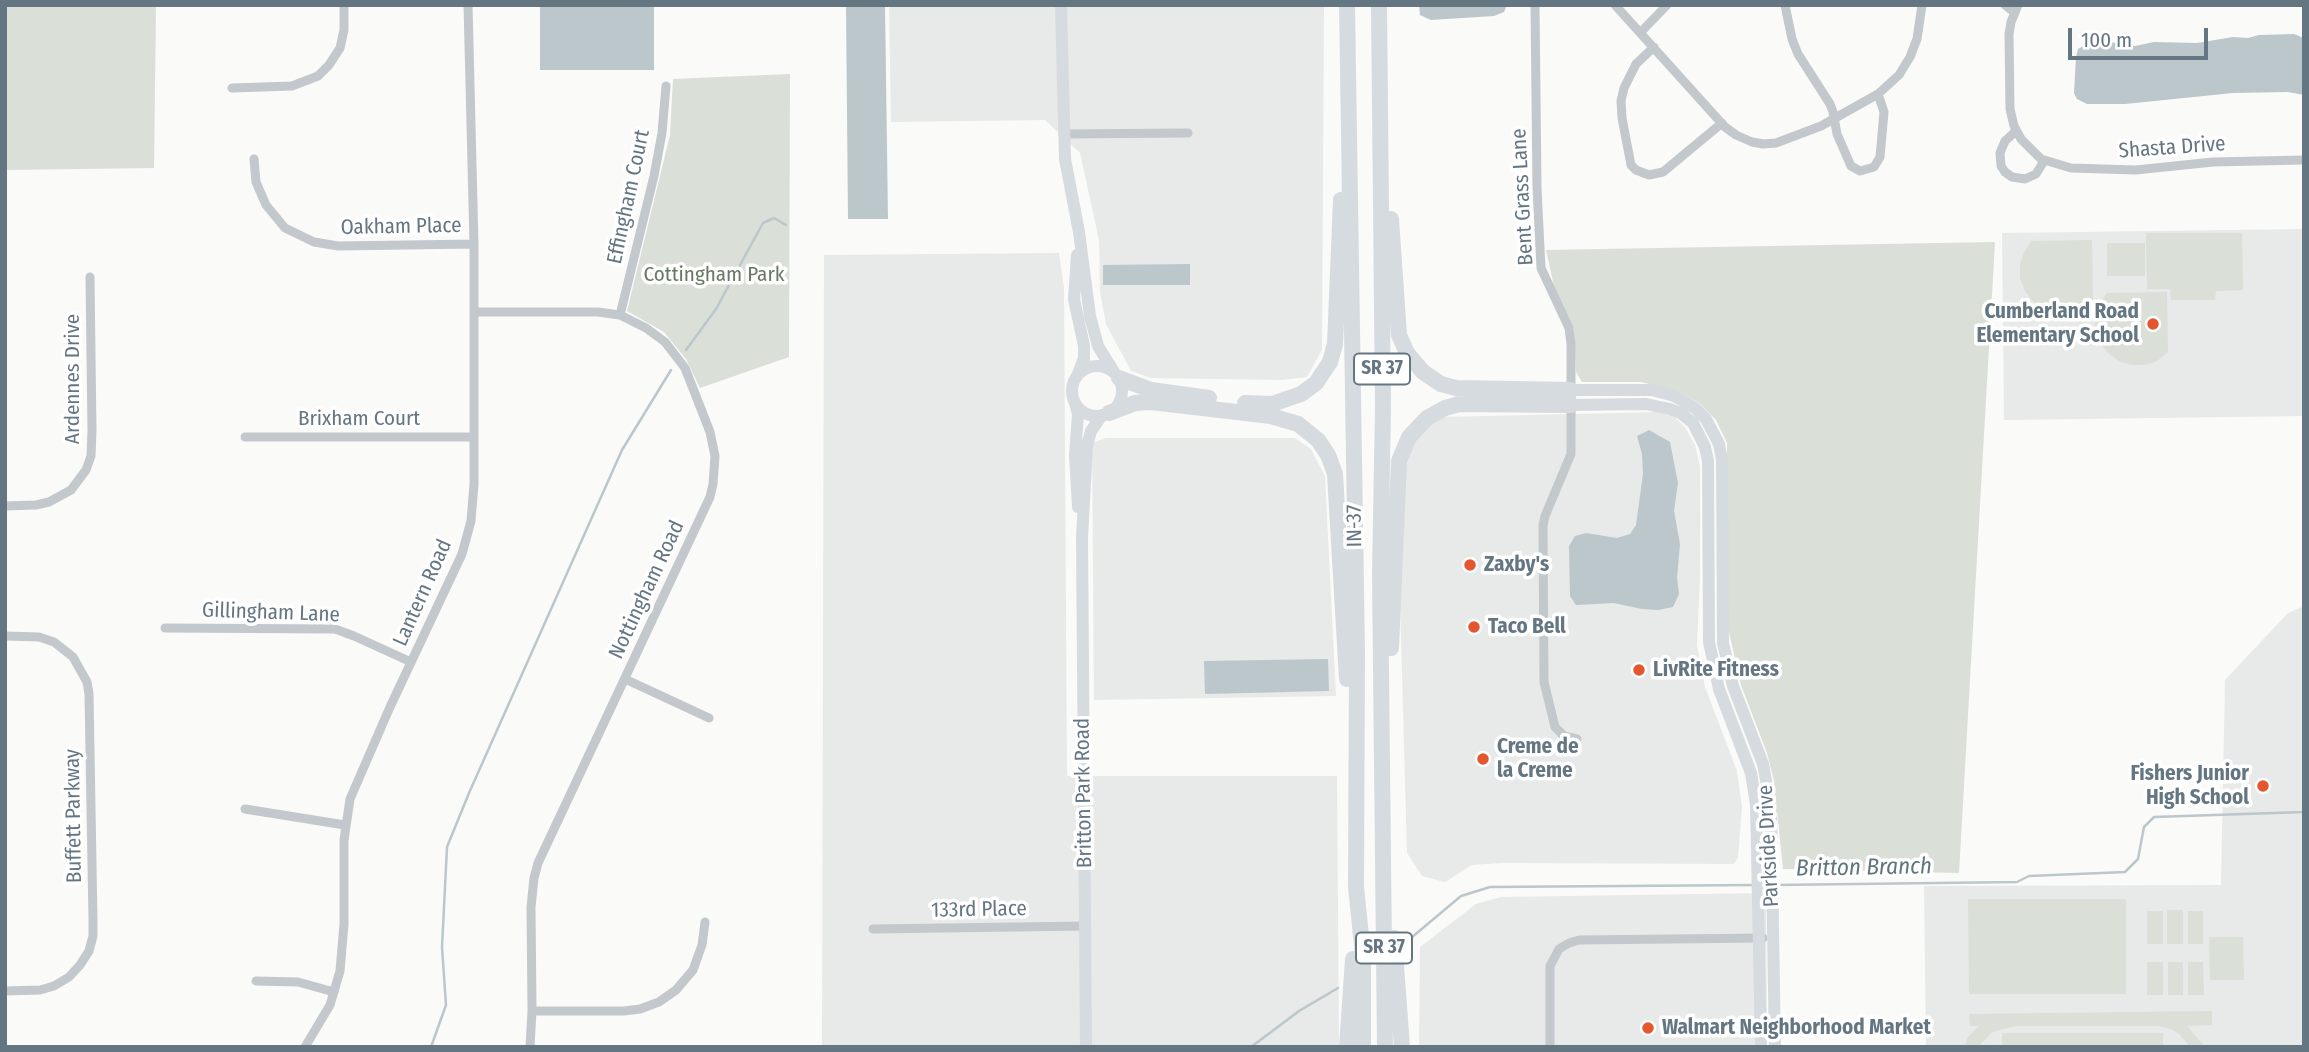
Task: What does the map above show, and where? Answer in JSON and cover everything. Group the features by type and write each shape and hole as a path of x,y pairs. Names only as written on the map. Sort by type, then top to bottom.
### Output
{"highway":[{"name":"IN-37","path":"1347,5 1357,652 1356,887 1363,955 1363,1047"},
{"name":"IN-37","path":"1380,5 1383,408 1380,574 1385,1047"},
{"path":"1381,114 1387,155 1398,328 1407,353 1427,376 1456,388 1571,398"},
{"path":"1116,375 1150,390 1265,405 1294,398 1316,383 1326,370 1334,350 1342,164 1347,124"},
{"path":"1382,730 1390,691 1399,461 1409,437 1432,415 1460,404 1571,398"},
{"path":"1106,414 1150,402 1283,418 1306,428 1324,448 1333,464 1336,481 1355,812"},
{"path":"1383,849 1391,900 1402,1047"},
{"path":"1347,1047 1356,887"}],"street":[{"path":"232,88 292,86 318,76 340,48 344,30 344,5"},
{"name":"Lantern Road","path":"305,1047 320,1024 334,992 342,955 345,824 358,780 457,565 468,532 474,495 474,244 468,5"},
{"path":"1061,5 1063,134 1080,244 1088,307 1095,338 1116,375 1122,394 1120,401 1106,414 1093,415 1084,412 1074,400 1073,384 1084,352 1073,293 1080,244"},
{"name":"Bent Grass Lane","path":"1535,5 1541,268 1570,332 1571,398 1570,459 1543,526 1544,682 1555,727 1564,736 1577,739"},
{"path":"1615,5 1722,123 1736,135 1763,144 1776,143 1821,126 1878,94 1899,75 1910,57 1917,39 1922,5"},
{"path":"1640,32 1667,5"},
{"path":"1785,5 1798,54 1830,104 1837,134 1851,166 1860,171 1874,167 1880,158 1884,112 1878,94"},
{"path":"2005,5 2016,9 2009,34 2010,109 2016,131 2026,146 2044,161 2036,174 2025,179 2005,172 2001,166 2000,153 2005,141 2016,131"},
{"path":"1654,47 1636,64 1624,88 1622,118 1631,165 1649,175 1663,172 1722,123"},
{"name":"Effingham Court","path":"620,315 654,176 662,133 666,86"},
{"path":"1063,134 1188,133"},
{"name":"Oakham Place","path":"254,159 256,182 266,205 285,228 314,242 338,246 474,244"},
{"name":"Shasta Drive","path":"2044,161 2071,168 2136,170 2213,162 2304,160"},
{"name":"Ardennes Drive","path":"5,506 49,502 71,489 86,470 91,456 92,431 90,276"},
{"name":"Nottingham Road","path":"474,312 579,311 620,315 654,333 682,363 692,383 710,432 715,462 710,497 536,872 531,907 530,1047"},
{"path":"1077,376 1082,370 1098,366 1116,375"},
{"name":"Parkside Drive","path":"1571,398 1652,390 1674,396 1695,408 1706,419 1719,444 1722,460 1723,643 1732,686 1758,749 1767,780 1771,808 1765,890 1775,1047"},
{"name":"Parkside Drive","path":"1571,398 1657,405 1682,414 1693,423 1705,447 1708,461 1710,649 1719,689 1751,773 1765,871"},
{"name":"Britton Park Road","path":"1074,400 1078,414 1075,455 1082,538"},
{"name":"Britton Park Road","path":"1086,1047 1082,538 1087,446 1091,431 1106,414"},
{"name":"Brixham Court","path":"245,437 474,437"},
{"name":"Gillingham Lane","path":"165,628 335,629 411,662"},
{"name":"Buffett Parkway","path":"5,636 39,637 54,642 73,657 87,682 93,936 89,951 69,977 40,990 5,991"},
{"path":"625,679 709,718"},
{"path":"245,809 345,824"},
{"path":"532,1011 624,1011 659,1002 682,984 693,970 702,945 705,922"},
{"name":"133rd Place","path":"873,929 1085,926"},
{"path":"1550,1047 1550,966 1559,949 1569,943 1579,940 1766,937"},
{"name":"Parkside Drive","path":"1761,1047 1766,937"},
{"path":"256,981 298,982 334,992"}],"shaded area":[{"path":"540,5 654,5 654,70 540,70"},
{"path":"846,5 885,5 888,219 848,219"},
{"path":"889,5 1324,5 1322,350 1307,377 1282,380 1151,378 1131,371 1106,324 1100,292 1099,240 1080,153 1045,120 891,122"},
{"path":"1419,5 1507,5 1504,12 1494,16 1431,20 1420,15"},
{"path":"2294,34 2304,38 2304,95 2288,92 2233,93 2125,104 2087,104 2077,99 2074,93 2078,49 2089,43 2110,42 2135,46 2154,42 2197,43 2233,37"},
{"name":"Cumberland Road Elementary School","path":"2304,229 2304,416 2004,420 2002,233"},
{"path":"1059,253 1064,288 1067,776 1337,776 1339,1047 822,1047 824,255"},
{"path":"1190,264 1190,285 1103,285 1103,265"},
{"path":"1660,412 1674,417 1685,427 1695,445 1700,467 1697,645 1705,687 1737,771 1742,807 1738,858 1734,864 1502,863 1472,865 1445,882 1422,876 1407,853 1400,601 1405,454 1408,443 1439,417"},
{"path":"1649,430 1670,442 1678,483 1674,511 1680,544 1677,578 1679,594 1673,607 1658,610 1614,603 1576,605 1570,596 1569,546 1575,536 1586,533 1617,538 1630,534 1636,525 1643,474 1642,454 1637,436"},
{"path":"1106,438 1295,438 1311,449 1325,476 1336,696 1094,700 1092,443"},
{"name":"Fishers Junior High School","path":"2304,606 2304,1047 1926,1047 1924,886 2221,885 2225,680 2288,613"},
{"path":"1328,659 1329,691 1205,694 1204,661"},
{"path":"1766,893 1767,1047 1419,1047 1420,947 1476,904 1501,897"}],"green space":[{"path":"5,5 156,5 154,168 5,170"},
{"name":"Cottingham Park","path":"790,74 789,357 700,388 686,359 664,332 627,311 670,135 673,79"},
{"path":"2146,233 2242,233 2243,290 2216,291 2215,300 2171,300 2170,289 2147,289"},
{"path":"2092,240 2093,301 2083,309 2056,313 2033,301 2020,278 2024,252 2032,241"},
{"path":"1995,242 1959,873 1783,869 1774,781 1767,753 1741,685 1728,628 1727,443 1716,420 1699,403 1677,391 1641,382 1582,382 1576,372 1574,329 1554,286 1546,250"},
{"path":"2107,243 2145,243 2145,276 2107,276"},
{"path":"2167,292 2168,352 2157,361 2145,365 2131,365 2108,353 2095,330 2099,304 2107,293"},
{"path":"1968,899 2126,899 2126,994 1969,994"},
{"path":"2167,910 2183,910 2183,944 2167,944"},
{"path":"2147,911 2163,911 2163,944 2147,944"},
{"path":"2188,911 2203,911 2203,944 2188,944"},
{"path":"2209,937 2243,937 2244,980 2210,980"},
{"path":"2147,962 2163,962 2163,995 2147,995"},
{"path":"2168,962 2183,962 2183,995 2168,995"},
{"path":"2188,962 2203,962 2204,995 2188,995"},
{"path":"2212,1011 2212,1025 2187,1026 2205,1047 2190,1047 2173,1030 2159,1026 2016,1026 1992,1032 1978,1047 1964,1047 1968,1037 1979,1026 1970,1026 1969,1014"},
{"path":"2002,1033 2163,1033 2163,1047 2002,1047"}],"waterway":[{"path":"686,350 716,309 763,223 774,218 786,225"},
{"path":"431,1047 446,1005 442,947 447,847 622,450 671,370"},
{"name":"Britton Branch","path":"1775,885 2017,882 2029,876 2125,872 2138,859 2144,827 2154,817 2304,812"},
{"name":"Britton Branch","path":"1405,943 1461,896 1490,887 1754,885"},
{"name":"Britton Branch","path":"1251,1047 1299,1011 1338,988"}],"place":[{"name":"Cumberland Road Elementary School","path":"2153,324"},
{"name":"Zaxby's","path":"1470,565"},
{"name":"Taco Bell","path":"1474,627"},
{"name":"LivRite Fitness","path":"1639,670"},
{"name":"Creme de la Creme","path":"1483,759"},
{"name":"Fishers Junior High School","path":"2263,786"},
{"name":"Walmart Neighborhood Market","path":"1648,1028"}]}
